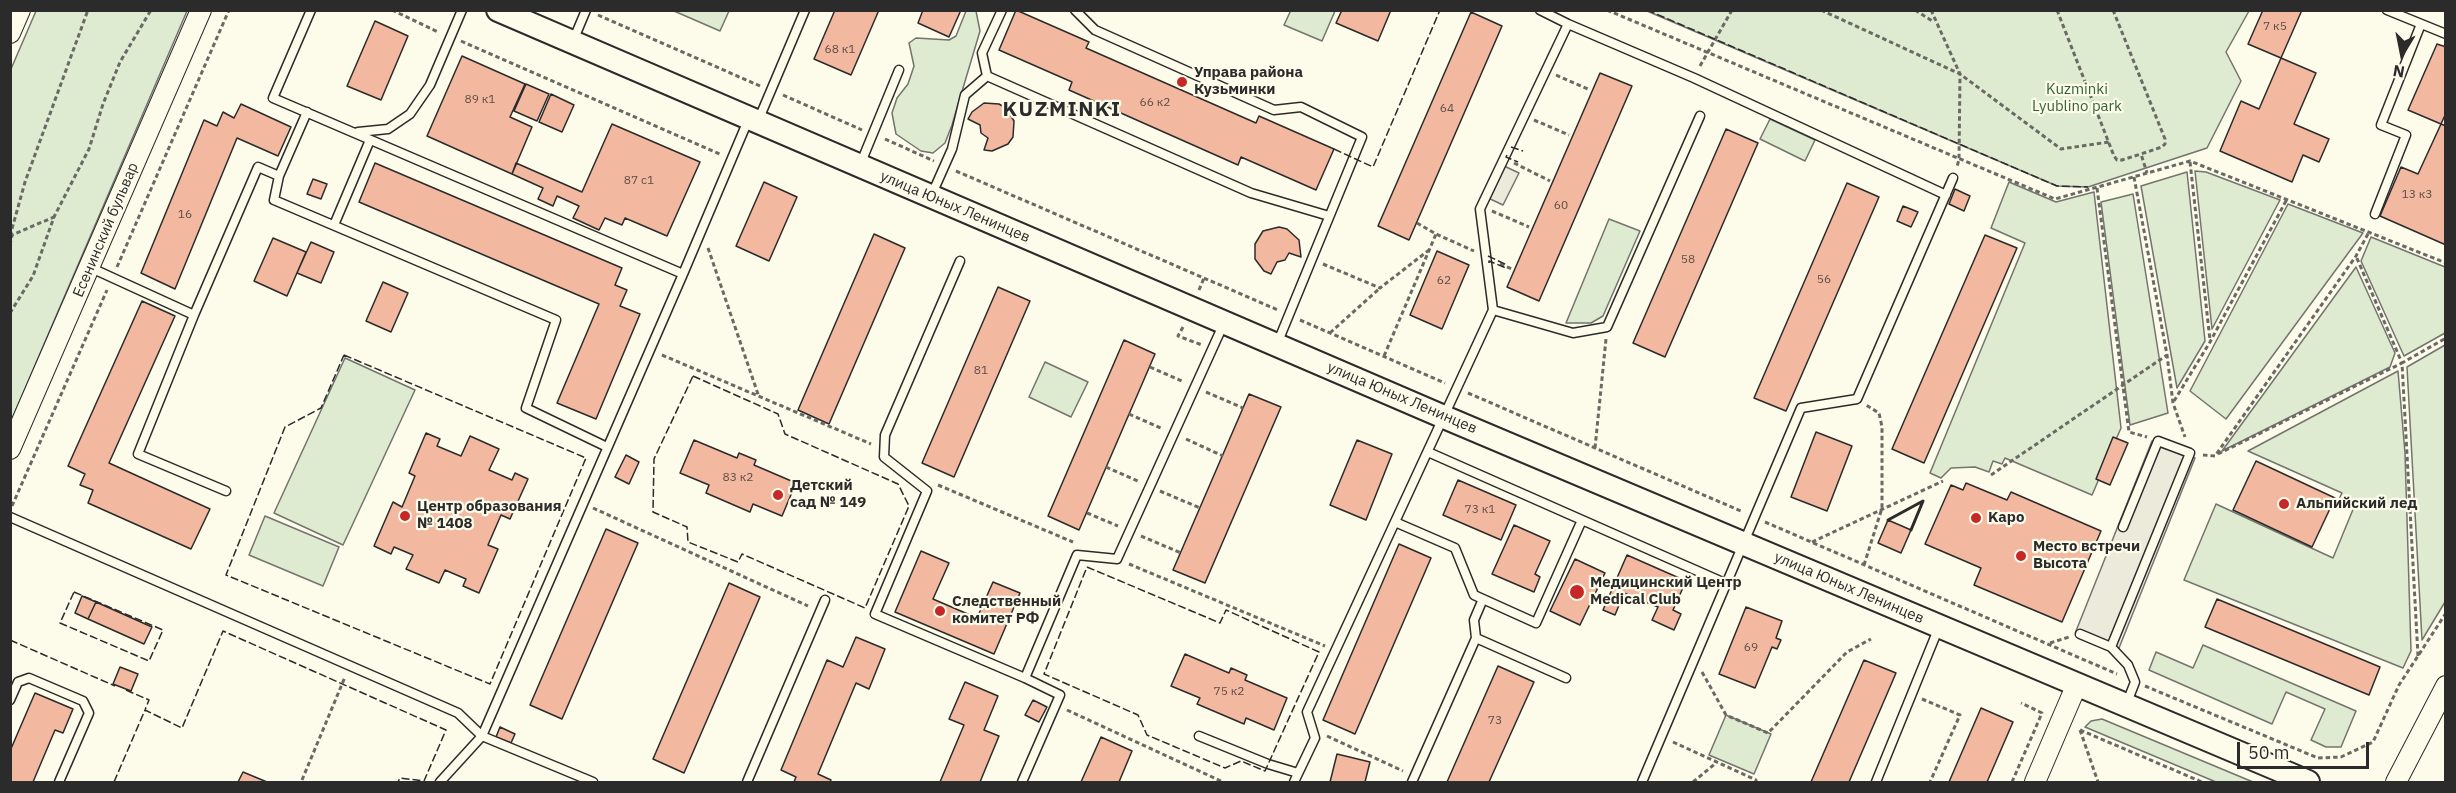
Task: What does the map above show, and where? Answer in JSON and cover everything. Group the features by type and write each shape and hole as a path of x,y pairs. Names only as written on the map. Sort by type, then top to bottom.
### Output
{"main road":[{"name":"улица Юных Ленинцев","path":"498,10 1444,417 2308,783"}],"street":[{"path":"10,33 20,10"},
{"name":"Есенинский бульвар","path":"10,449 201,10"},
{"path":"2035,783 2077,684"},
{"path":"2396,783 2445,686"}],"lane":[{"path":"311,10 273,98 683,274"},
{"path":"351,132 388,129 410,114 430,86 462,10"},
{"path":"440,783 482,736 732,159 771,90 805,10"},
{"path":"987,76 982,53 1002,10"},
{"path":"1075,10 1095,30 1274,110 1301,107 1362,138 1276,344"},
{"path":"1540,10 1694,78 1946,195"},
{"path":"2387,10 2445,34"},
{"path":"573,42 589,12"},
{"path":"1294,783 1315,738 1307,712 1493,310 1488,256 1480,209 1568,24"},
{"path":"2375,214 2406,135 2381,126 2421,24"},
{"path":"859,165 899,70"},
{"path":"931,196 952,149 965,95 987,76"},
{"path":"987,76 1251,193 1329,216"},
{"path":"307,112 279,176 274,200 556,320 526,408 607,447"},
{"path":"1493,310 1573,333 1607,327 1700,116"},
{"path":"334,225 370,140"},
{"path":"226,491 138,454 194,315 258,167 279,176"},
{"path":"1642,783 1801,408 1857,399 1953,178"},
{"path":"960,261 885,435 884,457 927,491 875,614 1060,694 1022,783"},
{"path":"89,267 194,315"},
{"path":"1025,678 1077,555 1117,559 1225,322"},
{"path":"2111,647 2190,453 2158,441 2123,527"},
{"path":"1428,452 1727,584"},
{"path":"10,517 458,713 482,736 593,783"},
{"path":"1395,522 1455,548 1474,595 1536,623 1582,520"},
{"path":"1413,779 1476,638 1474,620 1483,599"},
{"path":"747,783 825,600"},
{"path":"1876,783 1940,627"},
{"path":"2080,634 2111,647 2128,665 2135,682 2126,705"},
{"path":"1476,638 1566,678"},
{"path":"10,700 14,680 29,678 83,701 88,713 59,783"},
{"path":"1199,736 1268,765 1298,773"}],"path":[{"path":"10,245 25,182 88,10"},
{"path":"10,313 33,276 54,217 89,149 103,104 120,62 151,10"},
{"path":"10,509 229,10"},
{"path":"392,10 732,159"},
{"path":"1607,10 2055,199 2190,161 2445,263"},
{"path":"1694,78 1732,10"},
{"path":"1821,10 1960,74 2061,149 2109,142"},
{"path":"1915,10 1935,22"},
{"path":"1931,10 1960,74 1959,159 1953,178"},
{"path":"2057,10 2109,142 2117,159 2122,160 2162,147 2165,139 2113,10"},
{"path":"589,12 2135,682 2318,758 2341,757 2373,742 2399,685 2445,613"},
{"path":"1546,71 1588,89"},
{"path":"1525,116 1569,135"},
{"path":"2141,154 2147,173"},
{"path":"1504,158 1550,181"},
{"path":"2190,161 2210,342"},
{"path":"2134,177 2174,403 2190,453 2216,456 2402,363 2445,338"},
{"path":"2097,188 2129,432 2158,441"},
{"path":"2174,403 2210,342 2287,199"},
{"path":"1481,206 1529,227"},
{"path":"11,235 54,217"},
{"path":"1416,223 1488,256"},
{"path":"702,230 759,397"},
{"path":"2216,456 2356,256 2369,232"},
{"path":"1384,356 1436,234"},
{"path":"1330,333 1380,288 1429,250"},
{"path":"2356,256 2402,363 2418,656"},
{"path":"1312,259 1380,288"},
{"path":"1595,448 1607,327"},
{"path":"650,350 884,450"},
{"path":"1991,476 2167,355"},
{"path":"1857,399 1879,413 1882,427 1882,508 1864,565"},
{"path":"916,482 929,481 1078,545"},
{"path":"1812,542 1943,481"},
{"path":"583,504 820,611"},
{"path":"1117,559 1335,650"},
{"path":"2048,644 2080,634"},
{"path":"1695,660 1726,715 1768,733 1847,652 1871,639"},
{"path":"302,780 350,665"},
{"path":"1912,695 1960,715 1930,783"},
{"path":"2012,783 2042,713 2020,703"},
{"path":"1055,705 1223,783"},
{"path":"1312,729 1413,779"},
{"path":"2098,783 2080,730 2202,783"},
{"path":"1662,736 1756,780 1756,783"},
{"path":"1692,783 1716,763"}],"green space":[{"path":"1291,10 1335,11 1322,41 1284,25"},
{"path":"36,11 187,11 11,421 11,69"},
{"path":"674,11 729,11 720,31"},
{"path":"966,11 976,11 980,31 952,125 945,143 933,153 921,151 896,134 892,113 897,98 908,84 914,66 909,43 916,38 949,40 956,36"},
{"name":"Kuzminki Lyublino park","path":"1647,11 2249,11 2226,52 2241,81 2207,148 2088,187 2057,186"},
{"path":"1770,119 1815,140 1805,161 1760,139"},
{"path":"2195,171 2206,172 2280,200 2212,329"},
{"path":"2187,172 2205,341 2177,388 2141,186"},
{"path":"2009,182 2056,202 2094,192 2121,428 2092,495 2005,458 2002,464 1993,461 1989,472 1975,467 1951,468 1941,478 1930,473 2025,243 1991,228"},
{"path":"2133,194 2168,413 2130,425 2101,202"},
{"path":"2288,204 2363,233 2226,419 2190,391"},
{"path":"1609,219 1640,231 1603,316 1591,323 1566,323"},
{"path":"2371,237 2445,267 2445,333 2404,356 2361,261"},
{"path":"2356,267 2395,353 2390,367 2222,451"},
{"path":"2445,345 2445,602 2422,640 2407,367"},
{"path":"345,358 415,390 343,545 274,513"},
{"path":"1045,362 1088,382 1071,417 1029,397"},
{"path":"2398,371 2405,453 2411,651 2403,668 2184,580 2216,504 2333,558 2354,507 2339,499 2342,493 2248,451"},
{"path":"265,516 339,547 323,586 249,555"},
{"path":"2203,645 2356,711 2341,747 2326,747 2311,740 2325,709 2286,692 2272,724 2149,670 2156,652 2193,668"},
{"path":"1726,715 1771,734 1754,774 1709,755"},
{"path":"2102,719 2253,782 2216,782 2085,727 2091,721"}],"shaded area":[{"path":"1502,165 1519,173 1503,205 1486,197"},
{"path":"2152,441 2195,458 2119,648 2076,631"}],"building":[{"path":"835,10 879,10 851,75 814,59"},
{"path":"923,10 961,10 949,37 918,23"},
{"path":"1016,10 1089,42 1086,48 1256,123 1259,116 1334,149 1316,190 1241,157 1238,165 1069,90 1072,82 999,50"},
{"path":"1342,10 1391,10 1378,41 1336,23"},
{"path":"2263,10 2302,10 2281,58 2248,44"},
{"path":"1471,12 1502,26 1409,240 1378,226"},
{"path":"375,21 408,36 381,100 347,86"},
{"path":"2437,44 2446,47 2446,113 2441,124 2408,110"},
{"path":"462,56 525,84 510,117 532,127 512,174 427,136"},
{"path":"2281,58 2316,73 2294,124 2329,139 2319,162 2303,155 2292,182 2220,151 2241,101 2259,109"},
{"path":"1600,73 1632,86 1539,301 1507,287"},
{"path":"526,84 549,94 537,121 514,111"},
{"path":"551,94 574,105 562,132 539,122"},
{"path":"984,103 999,104 1006,108 1014,121 1013,137 1008,144 992,151 984,150 988,138 981,133 980,125 968,119 972,112"},
{"path":"241,104 291,127 278,156 237,138 175,289 141,273 204,120 217,126 223,112 234,118"},
{"path":"612,124 700,162 667,236 625,218 622,225 605,218 599,230 573,218 579,206 557,196 553,206 538,199 543,188 512,174 516,163 582,192"},
{"path":"2441,124 2446,126 2446,245 2380,216 2401,167 2418,174"},
{"path":"1726,129 1758,143 1665,357 1633,343"},
{"path":"375,163 622,268 615,285 627,290 620,306 640,314 596,419 557,403 599,304 359,202"},
{"path":"313,179 327,184 321,199 307,194"},
{"path":"764,182 797,197 769,261 736,246"},
{"path":"1847,183 1879,197 1786,411 1754,398"},
{"path":"1955,189 1970,196 1964,211 1949,204"},
{"path":"1903,206 1918,212 1911,227 1897,221"},
{"path":"1279,227 1287,229 1299,240 1301,257 1289,253 1285,260 1277,262 1271,274 1264,271 1255,259 1255,244 1263,231"},
{"path":"874,234 905,248 829,424 798,410"},
{"path":"1985,235 2017,248 1924,463 1892,449"},
{"path":"273,238 306,252 287,296 254,281"},
{"path":"311,242 334,252 321,283 297,273"},
{"path":"1437,251 1469,265 1442,329 1410,315"},
{"path":"383,282 408,293 391,332 366,321"},
{"path":"998,287 1030,301 954,477 922,463"},
{"path":"142,301 175,316 109,463 210,509 191,549 88,503 93,490 80,485 85,474 68,466"},
{"path":"1124,340 1155,354 1079,530 1048,516"},
{"path":"1249,394 1281,407 1205,583 1173,570"},
{"path":"1816,432 1852,446 1827,511 1791,497"},
{"path":"426,433 440,439 437,446 461,456 470,436 499,449 489,470 512,480 515,473 528,479 510,519 501,515 488,545 498,549 479,593 463,586 466,579 445,570 439,583 406,569 413,555 394,547 391,554 374,546 393,502 402,507 415,476 409,473"},
{"path":"2113,437 2128,443 2110,485 2096,479"},
{"path":"694,440 737,458 739,453 756,460 754,465 796,483 782,516 753,504 750,512 706,493 709,485 680,473"},
{"path":"1357,440 1392,454 1366,520 1330,505"},
{"path":"626,455 639,462 629,484 615,477"},
{"name":"Альпийский лед","path":"2256,461 2335,498 2312,547 2233,510"},
{"path":"1458,480 1516,505 1501,540 1443,515"},
{"name":"Место встречи Высота","path":"1966,483 2007,500 2011,492 2101,531 2062,622 1974,585 1981,568 1925,544 1951,485 1963,490"},
{"path":"1888,520 1911,530 1901,553 1878,543"},
{"path":"1514,525 1550,541 1535,574 1540,577 1534,592 1492,574"},
{"path":"606,529 638,543 562,719 530,705"},
{"path":"1399,544 1431,558 1355,734 1323,720"},
{"path":"921,551 949,563 933,599 977,618 993,582 1020,593 994,654 895,612"},
{"path":"1627,555 1686,581 1673,610 1681,614 1674,630 1652,620 1658,607 1624,593 1615,615 1603,610"},
{"name":"Медицинский Центр Medical Club","path":"1575,559 1605,573 1580,625 1550,611"},
{"path":"729,583 760,597 684,773 653,759"},
{"path":"82,596 96,602 88,619 75,613"},
{"path":"2217,599 2380,667 2369,695 2205,627"},
{"path":"96,602 152,627 144,644 88,619"},
{"path":"1746,607 1782,621 1776,638 1781,640 1777,649 1772,647 1755,688 1719,674"},
{"path":"856,637 885,649 869,689 856,683 818,774 831,780 830,782 794,782 796,777 781,770 827,660 843,667"},
{"path":"1185,654 1229,673 1231,668 1247,675 1245,680 1287,698 1274,730 1246,718 1244,724 1197,704 1200,698 1171,686"},
{"path":"1864,660 1896,673 1849,782 1811,782"},
{"path":"1498,666 1534,682 1489,782 1447,782"},
{"path":"120,667 138,674 131,691 113,684"},
{"path":"965,682 998,696 984,730 999,736 980,782 940,782 964,725 949,719"},
{"path":"35,693 73,709 63,733 55,730 33,782 10,782 10,751"},
{"path":"1033,700 1047,707 1039,722 1025,715"},
{"path":"1981,708 2013,722 1987,782 1949,782"},
{"path":"500,727 515,734 511,743 496,737"},
{"path":"1101,737 1132,751 1119,782 1081,782"},
{"path":"1337,754 1370,762 1365,782 1330,782"},
{"path":"243,772 267,782 238,782"}],"fence":[{"path":"1334,149 1373,167 1440,10"},
{"path":"1647,10 2057,186 2088,187"},
{"path":"1511,147 1523,151"},
{"path":"1507,155 1506,157 1518,162"},
{"path":"1488,256 1507,265"},
{"path":"1489,263 1489,261 1506,268"},
{"path":"344,355 586,458 490,684 226,575 285,427 321,408 344,355"},
{"path":"693,376 778,414 785,434 898,484 909,506 865,608 742,554 738,562 688,542 687,527 653,512 654,459 693,376"},
{"path":"1087,567 1220,623 1226,610 1319,652 1265,771 1241,761 1225,768 1147,735 1138,715 1044,674 1087,567"},
{"path":"74,592 163,630 149,661 60,623 74,592"},
{"path":"114,782 145,710 182,728 223,631 446,730 424,781 400,778 398,782"},
{"path":"10,640 115,686"},
{"path":"126,690 149,700 145,710"}],"wall":[{"path":"1888,520 1923,501 1911,530"}],"place":[{"name":"Управа района Кузьминки","path":"1182,82"},
{"name":"Детский сад № 149","path":"778,495"},
{"name":"Альпийский лед","path":"2284,504"},
{"name":"Центр образования № 1408","path":"405,516"},
{"name":"Kapo","path":"1976,518"},
{"name":"Место встречи Высота","path":"2021,556"},
{"name":"Медицинский Центр Medical Club","path":"1577,592"},
{"name":"Следственный комитет РФ","path":"940,611"}],"district":[{"name":"KUZMINKI","path":"1062,110"}]}
